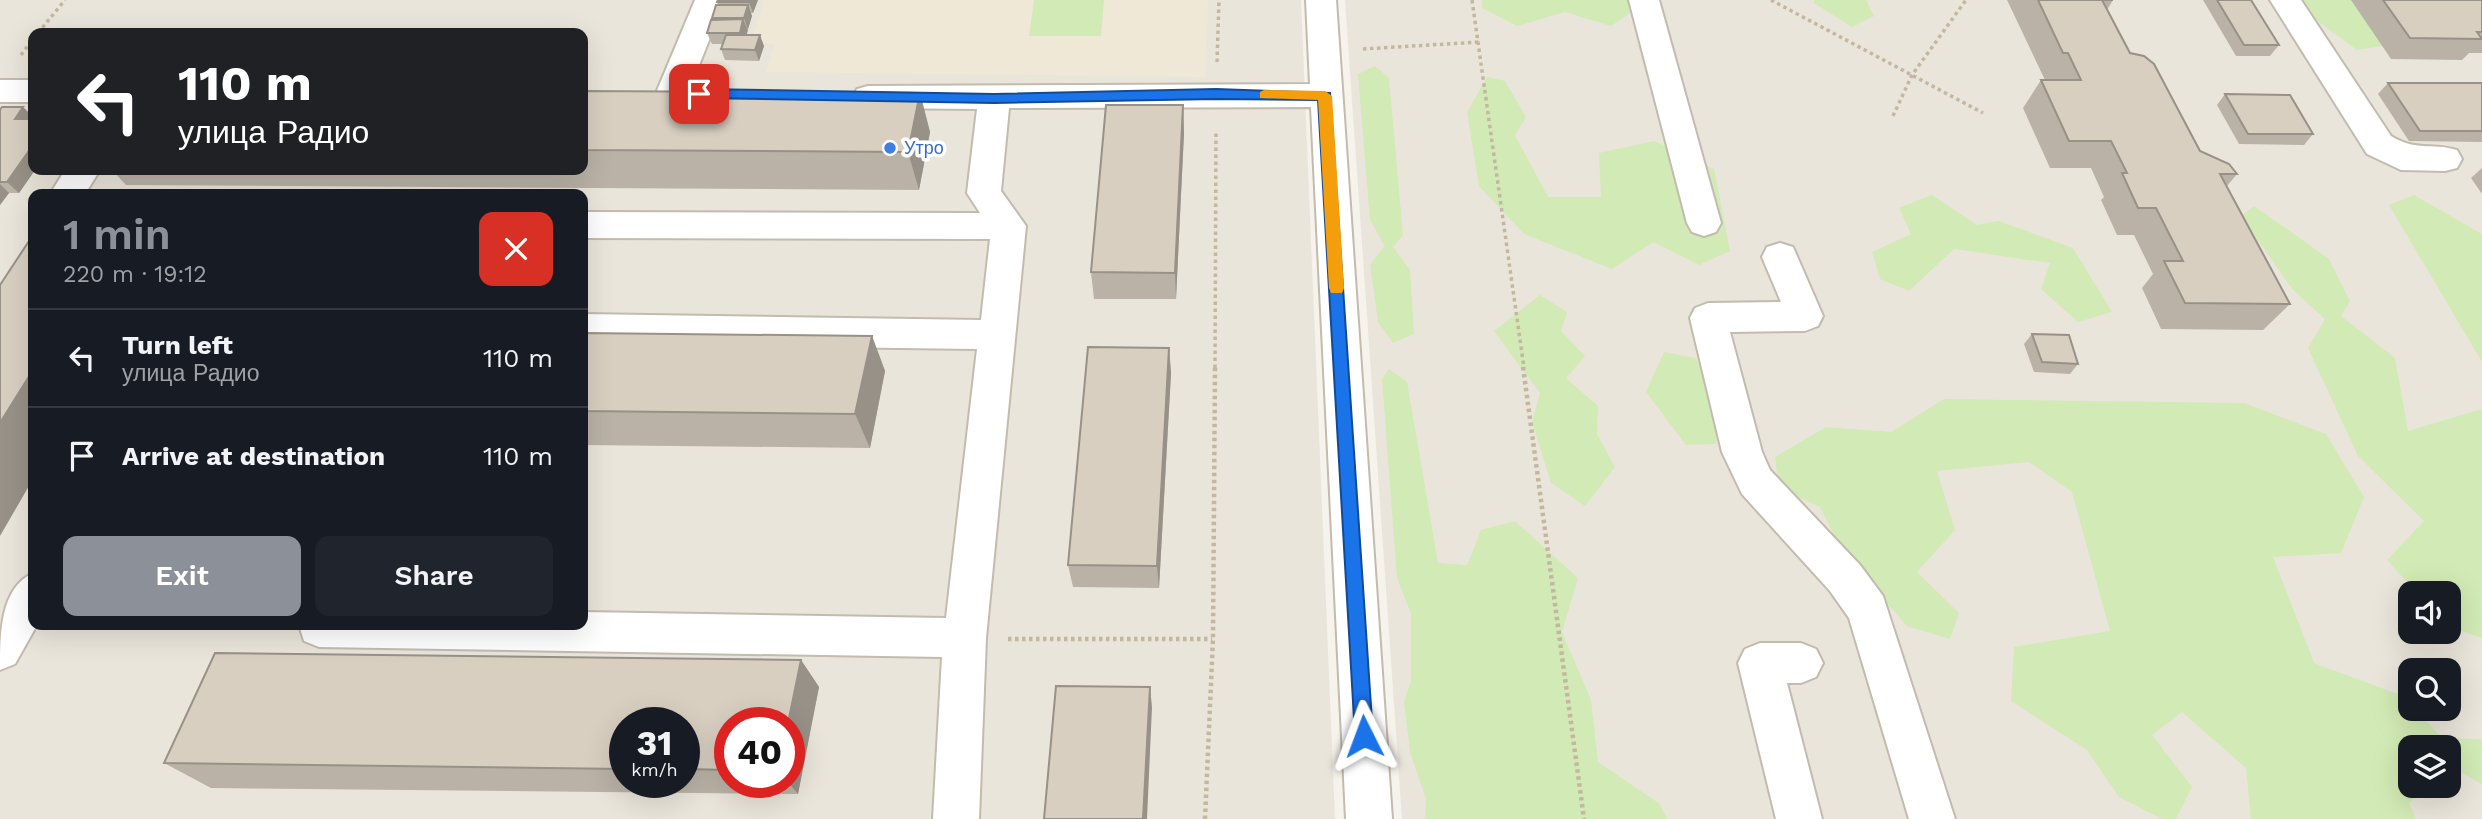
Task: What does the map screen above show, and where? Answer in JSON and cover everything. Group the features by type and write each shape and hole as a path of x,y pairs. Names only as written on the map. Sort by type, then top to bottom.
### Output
{"street":[{"path":"673,93 710,0"},
{"path":"1321,0 1369,819"},
{"path":"1644,0 1704,223"},
{"path":"2285,0 2379,145 2401,158 2445,159"},
{"path":"0,90 28,91"},
{"path":"833,96 994,99 1216,94 1325,96"},
{"path":"956,819 965,638 1009,226 984,193 994,99"},
{"path":"588,225 1009,226"},
{"path":"1780,257 1805,316 1708,318 1742,452 1756,482 1845,578 1868,610 1931,819"},
{"path":"588,329 998,335"},
{"path":"0,650 28,601"},
{"path":"495,630 965,638"},
{"path":"1799,819 1760,663 1801,663"}],"path":[{"path":"42,28 65,0"},
{"path":"1206,819 1213,639 1216,94 1219,0"},
{"path":"1472,0 1480,43 1584,819"},
{"path":"1771,0 1983,113"},
{"path":"1893,116 1912,75 1966,0"},
{"path":"965,638 1213,639"}],"shaded area":[{"path":"0,0 1301,0 1335,819 0,819"},
{"path":"764,0 1208,0 1205,77 766,72 775,44 751,43"},
{"path":"1345,0 2482,0 2482,819 1402,819"}],"green space":[{"path":"1034,0 1104,0 1101,36 1029,36"},
{"path":"1482,0 1629,0 1633,11 1611,26 1565,12 1517,26 1482,8"},
{"path":"1814,0 1866,0 1874,16 1852,27 1814,3"},
{"path":"2299,0 2365,0 2388,45 2357,50 2305,12"},
{"path":"1375,66 1389,78 1403,235 1393,247 1410,270 1414,334 1393,343 1378,322 1370,265 1385,246 1370,220 1358,74"},
{"path":"1487,77 1505,81 1526,117 1515,135 1548,197 1601,197 1599,153 1654,141 1714,169 1730,251 1699,265 1653,242 1612,269 1524,234 1479,186 1467,112"},
{"path":"1932,195 1977,225 1999,221 2073,248 2112,312 2078,322 2041,289 2050,263 1954,249 1909,291 1880,279 1872,252 1911,234 1899,208"},
{"path":"2414,195 2482,234 2482,362 2389,205"},
{"path":"2254,206 2329,259 2350,301 2341,316 2395,358 2408,431 2482,409 2482,638 2461,631 2461,581 2406,581 2387,560 2424,521 2358,456 2308,348 2325,319 2293,290 2241,216"},
{"path":"1540,295 1567,312 1561,331 1585,356 1566,378 1598,406 1597,434 1615,467 1585,506 1551,483 1532,422 1540,393 1494,331"},
{"path":"1664,352 1695,358 1722,387 1716,444 1686,445 1646,392"},
{"path":"1389,369 1407,382 1438,563 1467,565 1481,530 1515,521 1578,578 1562,632 1591,700 1598,762 1660,804 1667,819 1425,819 1426,799 1410,752 1404,702 1411,680 1411,613 1397,578 1382,379"},
{"path":"1944,399 2244,403 2326,434 2364,497 2341,553 2273,557 2314,663 2398,694 2398,721 2426,721 2439,735 2398,735 2398,798 2415,798 2409,803 2416,819 2251,819 2246,768 2182,712 2152,735 2192,787 2176,819 2162,819 2119,797 2087,750 2011,701 2014,647 2110,631 2072,492 2029,462 1937,471 1955,530 1917,572 1959,613 1950,639 1907,626 1844,555 1820,507 1779,489 1775,457 1826,427 1891,432"},
{"path":"2461,738 2482,739 2482,784 2461,773"}],"building":[{"path":"718,0 750,0 717,2"},
{"path":"2038,0 2102,0 2130,53 2144,56 2154,64 2200,151 2229,164 2237,174 2220,174 2290,304 2185,303 2164,261 2183,261 2156,208 2138,208 2122,173 2127,173 2111,141 2069,141 2041,80 2081,80 2068,53 2063,53"},
{"path":"2217,0 2251,0 2279,45 2244,45"},
{"path":"2383,0 2482,0 2482,32 2477,32 2482,39 2410,38"},
{"path":"716,5 748,5 744,18 712,18"},
{"path":"743,19 740,33 707,33 711,20"},
{"path":"726,35 760,35 755,50 721,49"},
{"path":"2388,83 2482,83 2482,131 2420,131"},
{"path":"588,91 920,93 908,152 588,150"},
{"path":"2225,94 2290,95 2313,134 2248,134"},
{"path":"1106,105 1183,105 1175,273 1091,272"},
{"path":"2,107 23,107 15,119 28,119 28,152 7,182 0,182"},
{"path":"28,243 28,378 0,423 0,285"},
{"path":"588,333 872,336 855,414 588,411"},
{"path":"2032,334 2069,335 2078,364 2042,362"},
{"path":"1088,347 1169,348 1157,566 1068,565"},
{"path":"215,653 801,660 791,707 714,707 714,770 700,769 700,707 609,707 609,769 164,763"},
{"path":"1056,686 1150,687 1143,819 1044,819"}],"slow traffic":[{"path":"1264,95 1325,96 1337,288"}],"place":[{"name":"Утро","path":"890,148"}],"route":[{"path":"699,94 994,99 1216,94 1325,96 1364,736"}]}
